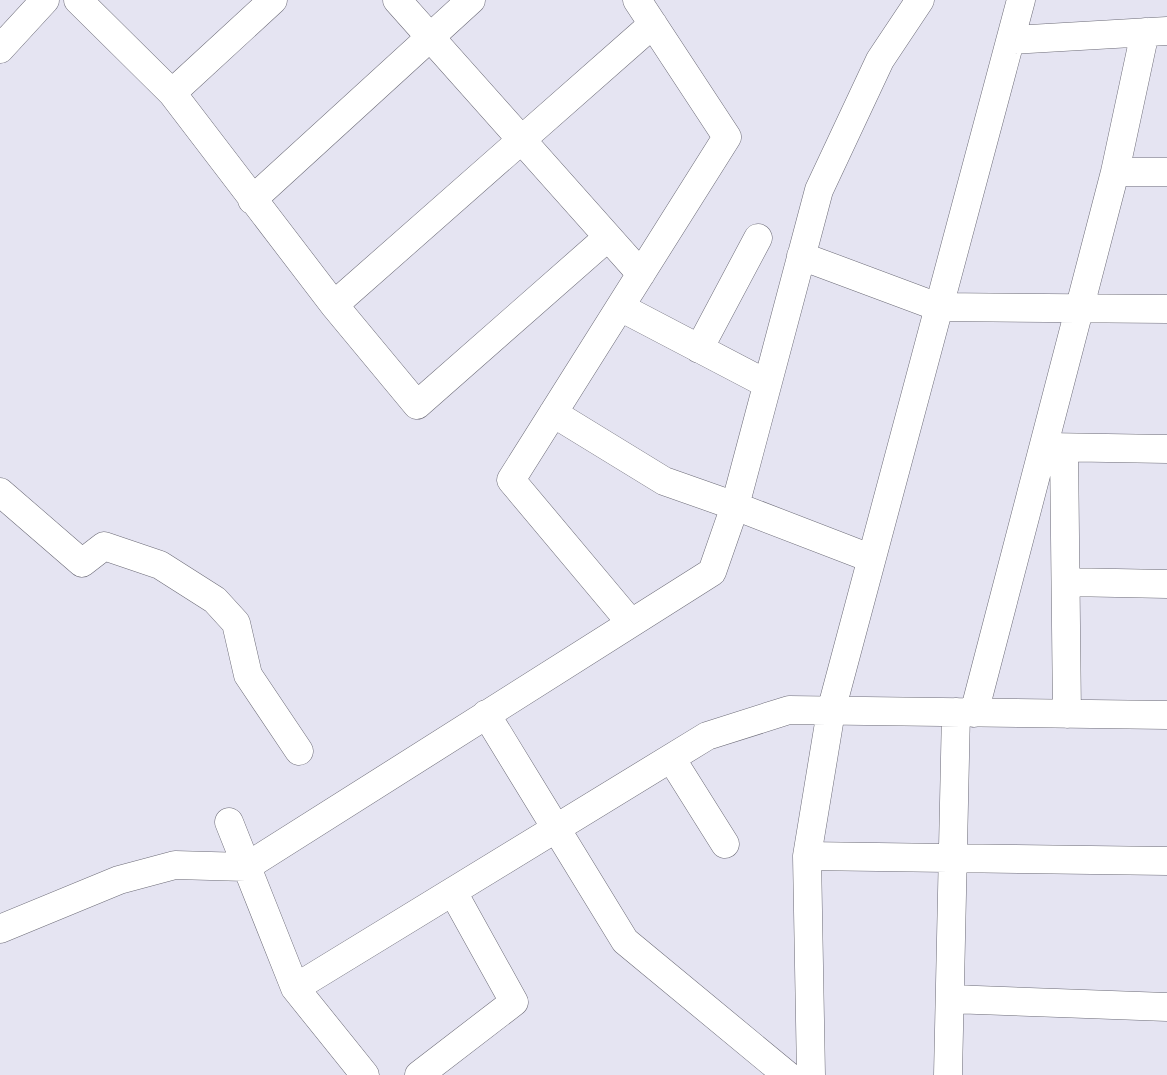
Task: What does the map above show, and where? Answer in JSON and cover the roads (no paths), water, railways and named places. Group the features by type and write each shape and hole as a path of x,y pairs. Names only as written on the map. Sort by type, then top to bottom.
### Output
{"street":[{"path":"3,40 45,0"},
{"path":"78,0 172,93 334,306 417,405 608,237"},
{"path":"172,93 273,0"},
{"path":"397,0 641,274"},
{"path":"252,200 471,0"},
{"path":"631,623 511,480 727,137 637,0"},
{"path":"0,930 119,880 175,865 246,867 712,572 735,506 819,190 880,60 920,0"},
{"path":"811,1075 807,856 831,711 870,558 1021,0"},
{"path":"334,306 653,24"},
{"path":"948,1075 954,858 965,713 1054,447 1080,307 1115,172 1156,32 1011,40"},
{"path":"1115,172 1167,172"},
{"path":"699,349 758,238"},
{"path":"801,256 938,307 1167,309"},
{"path":"620,307 767,384"},
{"path":"553,414 664,481 870,558"},
{"path":"1054,447 1167,449"},
{"path":"1054,447 1066,582 1067,714"},
{"path":"0,492 82,563 104,546 160,565 216,600 236,623 248,675 299,751"},
{"path":"1066,582 1167,584"},
{"path":"295,988 707,736 789,710 1167,715"},
{"path":"486,714 625,941 788,1075"},
{"path":"671,758 725,844"},
{"path":"229,822 295,988 365,1075"},
{"path":"807,856 1167,861"},
{"path":"419,1075 514,1002 453,892"},
{"path":"950,1000 1167,1007"}]}
